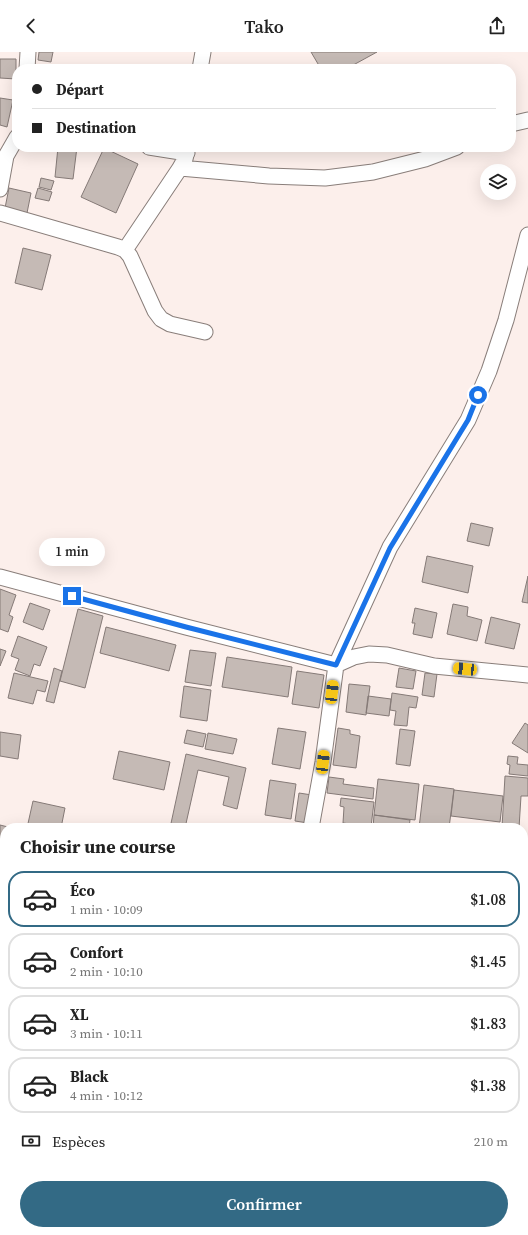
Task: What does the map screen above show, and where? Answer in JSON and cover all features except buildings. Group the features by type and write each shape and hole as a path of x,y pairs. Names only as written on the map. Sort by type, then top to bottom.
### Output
{"street":[{"path":"27,64 28,52"},
{"path":"201,64 203,52"},
{"path":"516,123 528,120"},
{"path":"0,189 6,156 12,146"},
{"path":"125,250 180,168 186,152"},
{"path":"180,168 269,176 325,178 373,172 425,159 444,152"},
{"path":"0,213 118,246 125,250 130,256 155,311 161,319 170,324 205,332"},
{"path":"313,823 323,762 336,665 390,548 468,420 489,371 506,320 528,235"},
{"path":"0,576 186,627 336,665 354,656 369,654 387,655 434,666 528,675"}],"route":[{"path":"72,596 336,665 390,548 468,420 478,395"}]}
